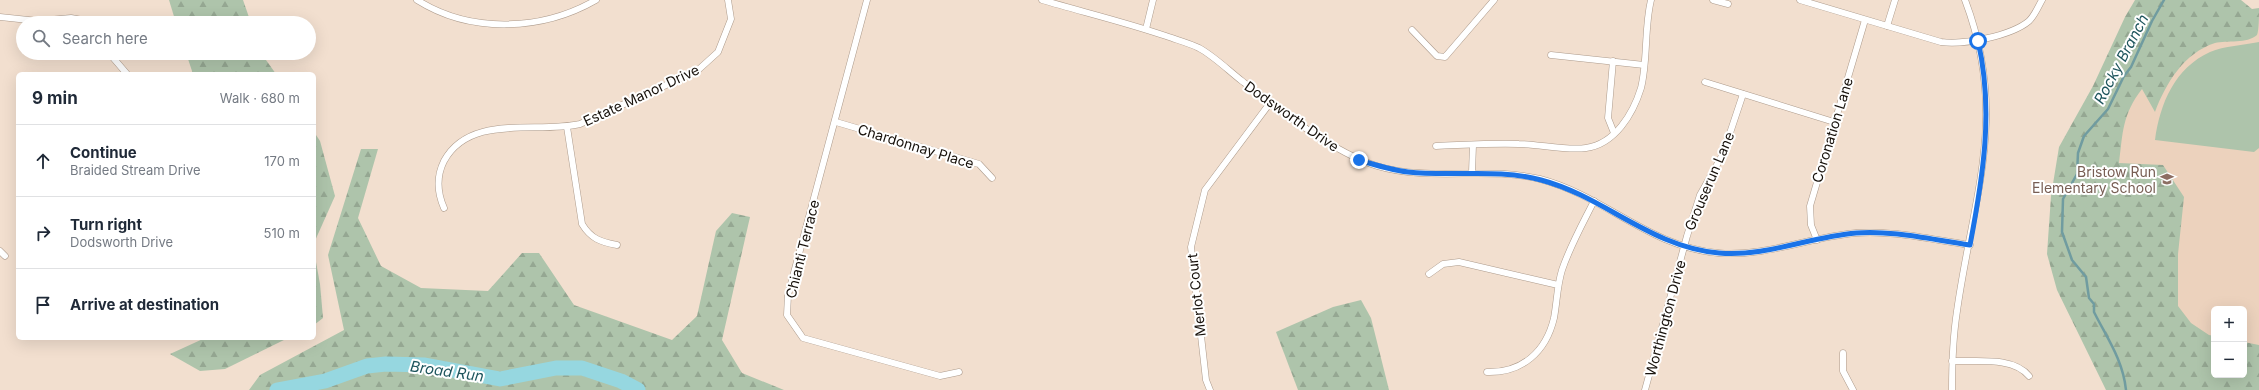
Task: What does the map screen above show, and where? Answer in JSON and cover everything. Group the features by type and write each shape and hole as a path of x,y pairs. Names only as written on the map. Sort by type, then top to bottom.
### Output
{"street":[{"path":"417,0 446,14 502,25 523,25 557,17 596,0"},
{"name":"Estate Manor Drive","path":"444,208 439,196 438,179 441,168 456,146 468,137 480,132 497,129 567,128 591,121 697,71 718,52 731,19 728,0"},
{"name":"Chianti Terrace","path":"867,0 836,122 788,295 787,315 803,338 940,376 959,372"},
{"name":"Dodsworth Drive","path":"1042,0 1146,29 1200,49 1270,103 1344,152 1378,166 1408,172 1472,172 1518,175 1540,180 1561,186 1594,201 1641,229 1684,247 1718,253 1739,254 1774,250 1840,235 1876,233 1970,245"},
{"path":"1146,29 1153,0"},
{"path":"1412,30 1437,56 1445,57 1494,0"},
{"path":"1436,146 1518,144 1586,148 1605,141 1627,118 1637,100 1644,65 1647,19 1650,0"},
{"path":"1713,0 1728,4"},
{"path":"1800,0 1941,42 1954,44 1978,41 2023,25 2036,12 2042,0"},
{"path":"1887,26 1895,0"},
{"path":"1952,390 1952,360 1957,311 1978,203 1987,135 1985,87 1978,41 1965,0"},
{"path":"0,17 16,19"},
{"name":"Coronation Lane","path":"1817,240 1811,226 1810,206 1865,20"},
{"path":"1551,55 1644,65"},
{"path":"115,60 125,72"},
{"path":"1613,62 1608,118 1614,133"},
{"path":"1705,82 1834,122"},
{"name":"Grouserun Lane","path":"1684,247 1700,195 1723,154 1743,94"},
{"name":"Merlot Court","path":"1210,390 1206,380 1191,247 1205,190 1270,103"},
{"name":"Chardonnay Place","path":"836,122 979,164 992,178"},
{"path":"567,128 582,224 587,234 596,240 617,245"},
{"path":"1472,145 1472,172"},
{"path":"1487,372 1510,370 1522,365 1538,351 1551,329 1558,285 1568,256 1594,201"},
{"name":"Worthington Drive","path":"1645,390 1684,247"},
{"path":"0,251 5,256"},
{"path":"1429,274 1443,264 1459,262 1558,285"},
{"path":"1843,354 1843,370 1853,390"},
{"path":"1952,360 2009,363 2023,369 2029,376"}],"shaded area":[{"name":"Bristow Run Elementary School","path":"2259,15 2259,377 2247,375 2247,306 2211,306 2211,367 2084,142 2128,62"}],"green space":[{"path":"169,0 243,0 249,16 174,16"},
{"path":"2135,0 2241,0 2252,9 2259,8 2259,27 2257,35 2248,40 2215,43 2194,54 2185,62 2171,80 2159,101 2155,112 2142,89 2135,98 2124,124 2119,163 2163,165 2184,197 2178,254 2178,306 2191,323 2211,335 2211,378 2247,378 2247,343 2259,345 2259,390 2106,390 2057,290 2047,254 2051,196 2059,147 2093,86 2125,17"},
{"path":"2259,42 2259,148 2254,152 2155,140 2157,126 2165,100 2171,88 2187,67 2210,52 2228,47"},
{"path":"188,60 266,60 275,72 192,72"},
{"path":"316,135 320,141 335,196 316,239"},
{"path":"361,149 378,149 358,218 381,266 421,288 488,291 522,253 539,253 574,305 672,340 697,316 716,231 732,213 750,217 722,340 742,373 784,390 249,390 260,375 344,330 328,255"},
{"path":"316,262 320,284 323,318 316,323"},
{"path":"1361,300 1371,318 1389,390 1298,390 1276,332 1333,307"},
{"path":"201,340 284,340 225,369 200,371 170,354"}],"waterway":[{"name":"Rocky Branch","path":"2126,390 2122,369 2118,359 2094,312 2094,304 2089,298 2086,277 2072,260 2062,232 2063,199 2077,174 2078,153 2084,136 2108,109 2124,76 2131,67 2152,21 2164,0"},
{"name":"Broad Run","path":"277,390 325,381 367,366 386,364 425,365 500,379 556,368 582,368 621,381 638,390"}],"place":[{"name":"Bristow Run Elementary School","path":"2167,179"}],"route":[{"path":"1359,160 1389,169 1408,172 1495,173 1518,175 1540,180 1561,186 1586,196 1641,229 1656,236 1684,247 1718,253 1758,253 1840,235 1858,233 1887,234 1970,245 1978,203 1987,135 1985,87 1978,41"}]}
